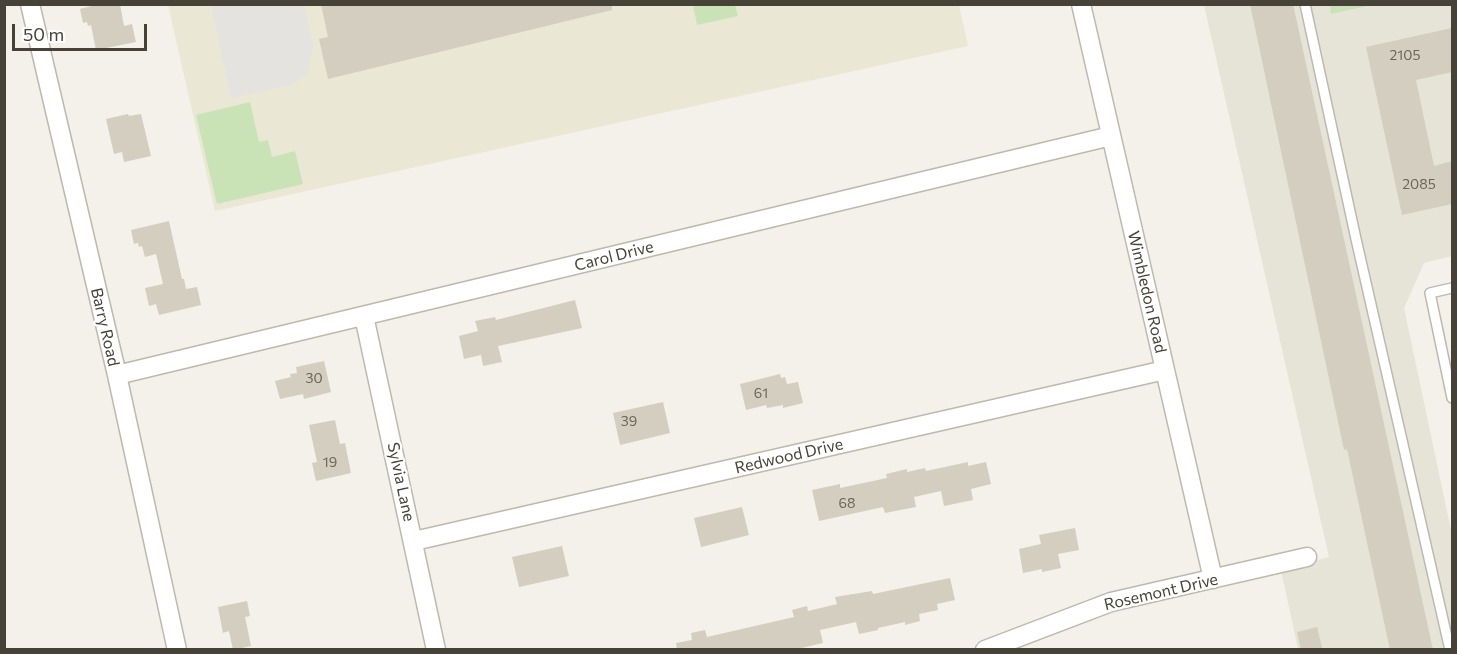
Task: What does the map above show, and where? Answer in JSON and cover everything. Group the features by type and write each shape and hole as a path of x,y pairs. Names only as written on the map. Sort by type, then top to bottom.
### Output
{"street":[{"name":"Barry Road","path":"30,4 117,375 177,650"},
{"name":"Wimbledon Road","path":"1081,4 1213,579"},
{"name":"Carol Drive","path":"117,375 1112,136"},
{"name":"Sylvia Lane","path":"364,316 436,650"},
{"name":"Redwood Drive","path":"414,541 1165,370"},
{"name":"Rosemont Drive","path":"985,650 1111,602 1307,557"}],"lane":[{"path":"1305,4 1450,650"},
{"path":"1452,288 1430,293 1452,398"}],"shaded area":[{"path":"168,5 959,5 968,46 215,211"},
{"path":"211,5 304,5 313,44 306,75 290,85 231,98"},
{"path":"1204,5 1329,5 1331,14 1373,5 1452,5 1452,256 1424,263 1404,308 1452,535 1452,649 1298,649 1281,570 1329,557"}],"green space":[{"path":"1329,4 1373,4 1373,5 1331,14"},
{"path":"693,5 735,5 738,16 697,25"},
{"path":"250,102 259,142 268,140 272,157 295,151 303,184 217,204 196,115"}],"building":[{"path":"99,4 120,4 124,26 132,24 136,42 96,50 91,25 88,26 87,22 83,23 80,9"},
{"path":"321,4 612,4 612,10 328,79 319,39 328,37"},
{"path":"1250,4 1293,4 1433,650 1390,650 1347,449 1344,450"},
{"path":"1452,28 1452,72 1416,80 1434,166 1452,161 1452,204 1402,215 1366,47"},
{"path":"128,114 129,116 141,114 151,156 124,162 122,152 114,154 106,119"},
{"path":"169,221 182,279 184,279 186,289 197,287 201,305 159,315 156,304 149,306 145,288 163,284 156,254 145,257 142,246 139,247 138,243 134,244 131,230"},
{"path":"575,300 582,328 498,346 502,362 483,366 481,355 464,359 459,336 478,331 475,321 495,317 496,320"},
{"path":"324,361 331,392 304,399 303,394 280,399 275,381 297,373 296,367"},
{"path":"780,374 781,378 785,377 787,384 798,382 803,403 783,408 783,405 767,408 766,405 746,410 740,384"},
{"path":"663,402 670,433 620,445 613,413"},
{"path":"335,420 340,444 345,443 351,473 316,481 312,463 317,462 309,425"},
{"path":"968,462 968,466 986,462 991,484 971,489 973,500 944,506 941,491 914,497 916,507 885,513 883,507 819,521 812,490 840,484 840,488 887,478 886,474 907,469 907,472 925,468 926,471"},
{"path":"742,507 749,535 701,547 694,518"},
{"path":"1075,528 1079,550 1058,554 1061,568 1023,573 1019,549 1041,544 1039,535"},
{"path":"562,546 569,576 519,587 512,557"},
{"path":"950,578 955,600 937,604 938,610 919,614 920,621 905,625 905,622 859,634 856,622 820,630 823,643 793,650 677,650 676,643 692,640 691,633 705,630 707,637 794,617 792,610 807,606 808,611 837,604 835,597 872,591 873,594"},
{"path":"247,601 250,616 245,617 251,646 233,650 229,631 223,633 218,607"},
{"path":"1317,627 1322,648 1301,650 1297,632"}]}
